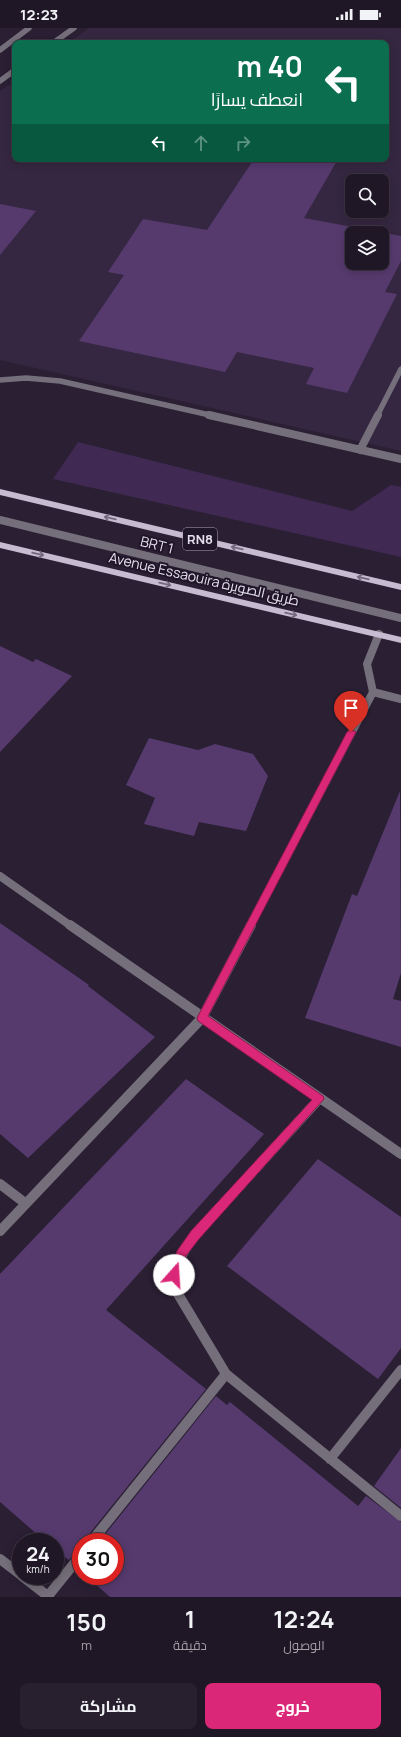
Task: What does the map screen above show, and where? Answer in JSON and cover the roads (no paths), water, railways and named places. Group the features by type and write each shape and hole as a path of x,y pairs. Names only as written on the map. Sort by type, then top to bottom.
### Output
{"main road":[{"name":"RN8","path":"0,492 401,587"},
{"name":"Avenue Essaouira طريق الصويرة","path":"0,545 401,640"}],"street":[{"path":"13,40 29,28"},
{"path":"57,40 74,28"},
{"path":"0,50 12,41"},
{"path":"0,81 12,72"},
{"path":"360,450 401,369"},
{"path":"0,380 29,377 69,383 401,459"},
{"name":"BRT 1","path":"0,520 401,618"},
{"path":"0,1230 202,1018 373,692 367,664 379,634"},
{"path":"373,692 401,699"},
{"path":"0,876 202,1018 401,1154"},
{"path":"319,1099 195,1235 181,1255 174,1275 175,1289 226,1374 401,1516"},
{"path":"0,1184 26,1203"},
{"path":"330,1459 401,1370"},
{"path":"98,1533 226,1374"},
{"path":"0,1559 12,1568"},
{"path":"33,1585 48,1597 72,1566"}]}
